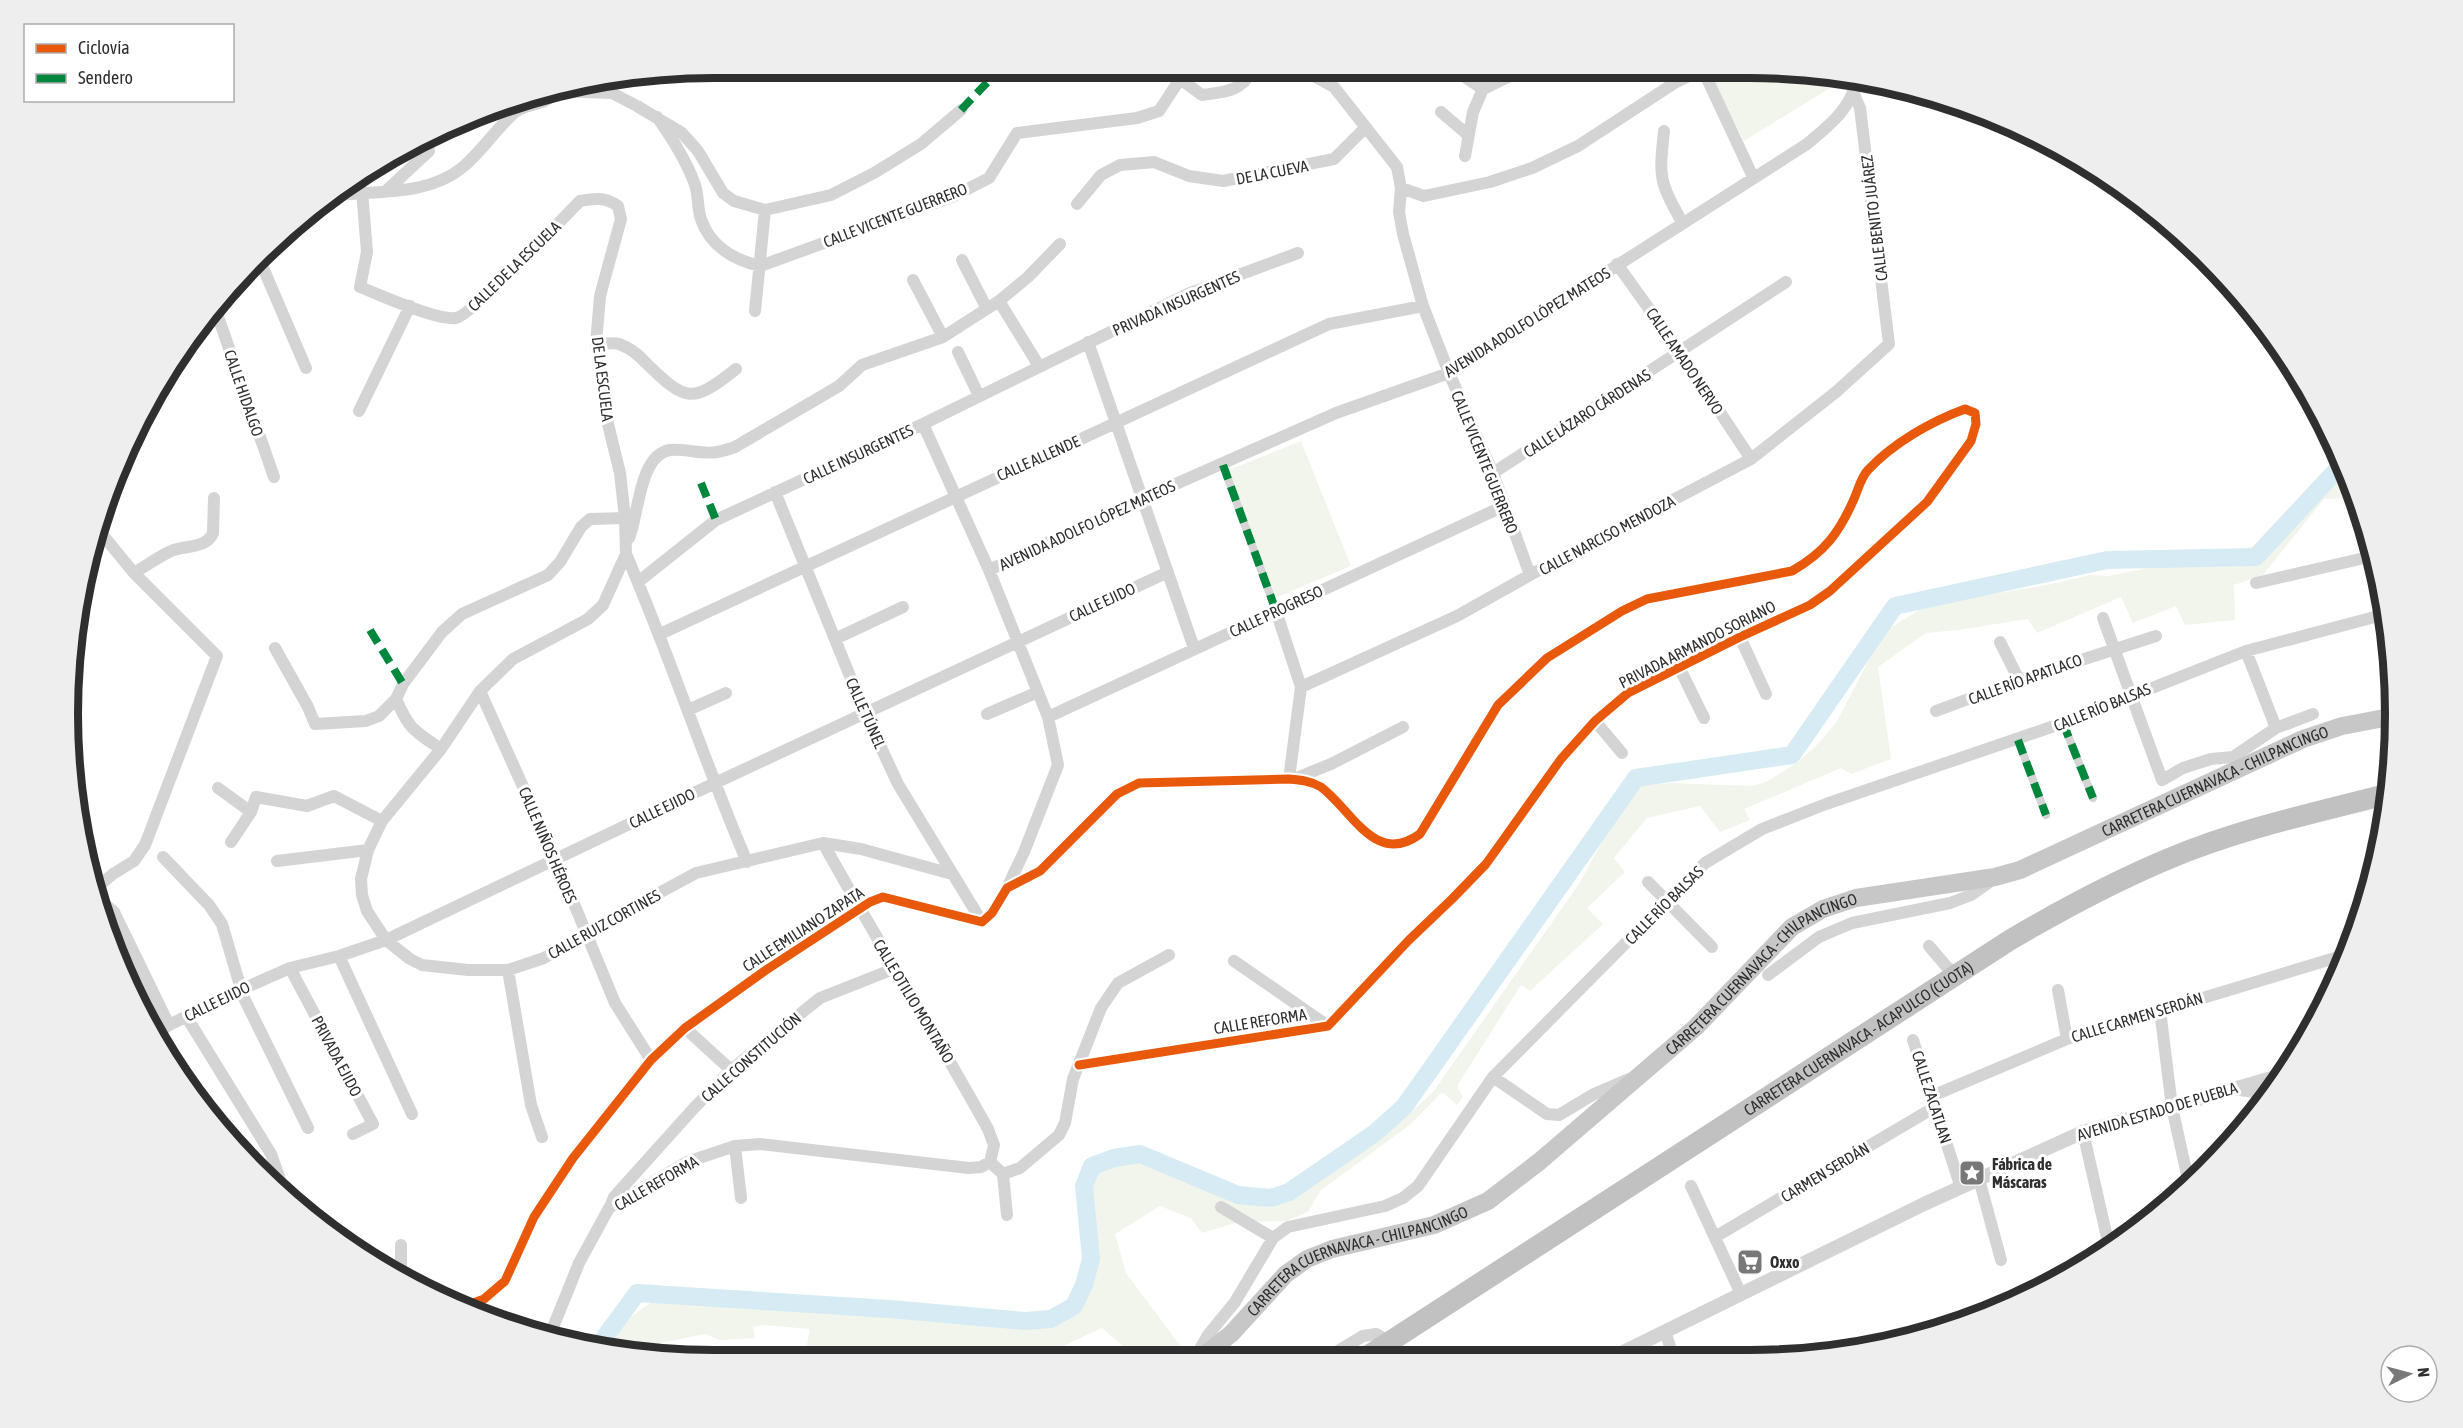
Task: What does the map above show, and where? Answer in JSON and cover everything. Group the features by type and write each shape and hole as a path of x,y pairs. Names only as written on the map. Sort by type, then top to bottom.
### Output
{"highway":[{"name":"CARRETERA CUERNAVACA - ACAPULCO (CUOTA)","path":"1391,1350 1957,974 2010,940 2084,898 2169,858 2217,840 2273,823 2380,796"},
{"name":"CARRETERA CUERNAVACA - ACAPULCO (CUOTA)","path":"1391,1350 2016,951 2056,928 2144,883 2221,852 2378,810"}],"main road":[{"name":"CARRETERA CUERNAVACA - CHILPANCINGO","path":"1209,1350 1231,1334 1286,1274 1307,1259 1332,1249 1434,1226 1488,1201 1540,1161 1696,1027 1792,927 1823,909 1856,898 1995,877 2020,870 2232,764 2332,729 2385,718"}],"street":[{"name":"CALLE VICENTE GUERRERO","path":"760,266 954,196 989,178 1017,133 1137,118 1159,111 1180,79 1202,95 1229,92 1248,78"},
{"name":"CALLE VICENTE GUERRERO","path":"1318,78 1334,87 1397,166 1401,188 1399,212 1403,234 1424,306 1449,374 1493,473 1530,575"},
{"path":"1466,78 1483,89"},
{"path":"1465,156 1473,112 1483,89 1506,78"},
{"path":"1675,78 1676,82"},
{"path":"1401,188 1424,196 1490,182 1532,168 1578,146 1685,78"},
{"path":"1707,78 1753,177"},
{"name":"AVENIDA ADOLFO LÓPEZ MATEOS","path":"989,570 1336,413 1449,374 1682,222 1807,144 1838,118 1855,88"},
{"name":"CALLE BENITO JUÁREZ","path":"1855,88 1860,108 1888,344"},
{"path":"584,91 612,93 682,133 693,145 723,193 734,201 765,210 831,195 865,178 921,144 961,111"},
{"path":"530,106 547,100"},
{"path":"350,193 413,189 440,181 462,168 520,109"},
{"path":"1441,112 1468,135"},
{"path":"657,117 687,164 696,186 701,220 715,245 742,262 760,266"},
{"name":"DE LA CUEVA","path":"1077,204 1101,174 1120,165 1154,162 1189,176 1224,181 1334,159 1365,128"},
{"path":"1664,131 1660,172 1664,189 1682,222"},
{"path":"386,191 429,151 428,147"},
{"name":"CALLE DE LA ESCUELA","path":"362,191 367,252 360,287 446,318 462,317 532,251 580,201 594,198 608,199 618,206"},
{"name":"DE LA ESCUELA","path":"618,206 621,219 600,296 596,344 608,424 620,473 627,548"},
{"path":"755,311 765,210"},
{"name":"CALLE RUIZ CORTINES","path":"952,873 861,849 823,843 696,873 585,933 544,958 508,970 468,970 422,965 410,959 386,940 367,911 362,895 361,879 368,850 382,821 441,749 480,691 513,659 588,619 603,605 627,548 646,471 655,457 669,450 716,453 735,447 839,386 862,365 942,337 987,309 1028,277 1060,244"},
{"name":"PRIVADA INSURGENTES","path":"1088,342 1190,293 1298,253"},
{"path":"962,260 987,309"},
{"name":"CALLE AMADO NERVO","path":"1617,264 1680,352 1750,459"},
{"path":"263,266 306,368"},
{"path":"914,280 942,337"},
{"name":"CALLE LÁZARO CÁRDENAS","path":"1493,473 1786,282"},
{"path":"999,301 1038,366"},
{"path":"359,411 410,306"},
{"name":"CALLE ALLENDE","path":"660,634 1329,324 1424,306"},
{"name":"CALLE HIDALGO","path":"218,316 274,477"},
{"path":"1088,342 1115,423 1144,498 1194,648"},
{"name":"CALLE INSURGENTES","path":"638,582 716,520 923,424 1088,342"},
{"path":"596,344 618,344 635,352 664,381 684,395 700,394 712,388 736,369"},
{"name":"CALLE NARCISO MENDOZA","path":"1301,687 1457,616 1750,459 1836,392 1888,344"},
{"path":"958,352 979,396"},
{"name":"PRIVADA ARMANDO SORIANO","path":"1291,779 1307,781 1320,787 1357,824 1382,842 1395,845 1408,842 1420,834 1498,705 1547,658 1647,598 1792,571 1813,559 1843,525 1866,471 1901,443 1946,416 1965,409 1975,413 1976,424 1971,441 1927,502 1891,537 1830,591 1810,605 1628,693 1595,721 1561,759 1486,864 1408,940"},
{"path":"923,424 989,570 1048,717 1058,765 1024,852 1007,888 992,913 982,922"},
{"path":"1223,465 1301,687 1291,779"},
{"name":"CALLE TÚNEL","path":"775,492 865,713 898,784 982,922"},
{"path":"134,573 172,551 211,539 214,498"},
{"name":"CALLE PROGRESO","path":"1048,717 1504,506"},
{"path":"275,648 315,724 366,721 379,716 396,699 403,684 442,632 462,614 548,575 560,562 581,526 590,519 625,518"},
{"path":"101,884 113,873 134,861 145,845 217,657 134,573 104,536"},
{"path":"627,548 688,710 713,784 747,862"},
{"path":"2256,583 2365,558"},
{"name":"CALLE EJIDO","path":"162,1030 186,1016 290,968 339,956 386,940 713,784 1168,572"},
{"path":"835,639 903,607"},
{"name":"CALLE RÍO BALSAS","path":"1273,1238 1288,1227 1385,1206 1403,1198 1418,1186 1494,1077 1705,862 1762,829 1826,804 2018,740 2246,651 2377,616"},
{"path":"2103,618 2162,780 2183,768 2211,759 2232,764 2276,728 2313,714"},
{"name":"CALLE RÍO APATLACO","path":"1936,711 2114,648 2156,636"},
{"path":"1740,637 1766,694"},
{"path":"2000,642 2019,681"},
{"path":"2246,651 2276,728"},
{"path":"1680,667 1704,718"},
{"name":"CALLE NIÑOS HÉROES","path":"480,691 556,860 615,1003 651,1060"},
{"path":"987,714 1038,692"},
{"path":"688,710 726,693"},
{"path":"396,699 405,721 441,749"},
{"path":"1595,721 1622,753"},
{"path":"2063,723 2093,798"},
{"path":"1007,888 1040,871 1117,794 1139,783 1291,779 1331,764 1403,727"},
{"path":"2018,740 2046,815"},
{"path":"218,788 251,812"},
{"path":"231,842 251,812 256,797 307,806 334,796 382,821"},
{"name":"CALLE OTILIO MONTAÑO","path":"823,843 988,1129 994,1145 990,1162"},
{"path":"277,861 368,850"},
{"path":"163,857 209,905 222,924 240,990 308,1128"},
{"path":"1768,975 1819,937 1852,923 1950,903 1971,895 1995,877"},
{"path":"1648,882 1666,903 1712,946"},
{"name":"CALLE EMILIANO ZAPATA","path":"473,1303 484,1299 505,1281 534,1217 573,1158 651,1060 685,1028 766,970 870,902 883,897 982,922"},
{"path":"109,907 114,912 169,1025"},
{"name":"CALLE REFORMA","path":"1079,1065 1328,1026 1408,940"},
{"path":"1929,946 1946,966 1957,974"},
{"path":"1003,1174 1020,1168 1059,1135 1065,1123 1073,1079 1101,1008 1118,984 1169,955"},
{"path":"339,956 412,1114"},
{"name":"CALLE CARMEN SERDÁN","path":"1933,1102 2067,1039 2337,958"},
{"path":"1234,961 1328,1026"},
{"name":"PRIVADA EJIDO","path":"290,968 373,1124 353,1134"},
{"name":"CALLE CONSTITUCIÓN","path":"609,1208 614,1197 731,1070 820,998 896,968"},
{"path":"508,970 531,1105 542,1137"},
{"path":"2058,990 2067,1039"},
{"path":"2160,1010 2172,1107 2187,1175"},
{"path":"186,1016 271,1154 279,1178"},
{"path":"685,1028 731,1070"},
{"name":"CALLE ZACATLAN","path":"1913,1040 1961,1188"},
{"path":"1494,1077 1547,1114 1559,1115 1594,1094 1641,1074"},
{"name":"AVENIDA ESTADO DE PUEBLA","path":"1627,1350 1979,1179 2083,1132 2270,1078"},
{"path":"2233,1088 2254,1092 2261,1091"},
{"name":"CARMEN SERDÁN","path":"1715,1237 1933,1102"},
{"path":"2083,1132 2107,1239"},
{"name":"CALLE REFORMA","path":"552,1329 579,1263 609,1208 687,1162 735,1146 760,1144 969,1168 981,1167 990,1162"},
{"path":"735,1146 741,1198"},
{"path":"990,1162 1003,1174 1007,1215"},
{"path":"1979,1179 2001,1260"},
{"path":"1691,1186 1741,1294"},
{"path":"1201,1350 1208,1335 1235,1302 1273,1238 1221,1207"},
{"path":"401,1245 401,1268"},
{"path":"1665,1331 1671,1350"},
{"path":"1340,1350 1363,1336 1376,1334 1388,1350"}],"shaded area":[{"path":"1711,78 1791,79 1834,83 1835,85 1744,141"},
{"path":"1301,441 1351,566 1275,598 1224,472"},
{"path":"2333,462 2347,498 2324,499 2263,575 2234,585 2235,620 2185,625 2176,606 2133,623 2121,597 2037,633 2028,619 1926,633 1878,667 1891,759 1851,774 1841,768 1744,809 1750,820 1720,832 1700,806 1647,818 1614,858 1625,872 1587,908 1603,924 1530,991 1521,985 1457,1086 1463,1097 1457,1105 1442,1092 1411,1124 1320,1191 1308,1212 1286,1221 1239,1222 1202,1233 1191,1218 1160,1206 1115,1234 1126,1273 1182,1348 1180,1350 1128,1350 1102,1328 1054,1350 892,1350 875,1346 873,1350 806,1350 810,1329 764,1325 753,1327 755,1338 720,1340 705,1334 661,1343 657,1348 606,1341 618,1326 657,1298 699,1292 874,1315 1016,1326 1039,1322 1059,1313 1083,1293 1089,1276 1092,1250 1087,1222 1086,1190 1093,1163 1111,1150 1134,1151 1160,1160 1225,1196 1252,1200 1276,1195 1386,1135 1433,1092 1579,884 1600,845 1638,786 1671,783 1752,786 1766,782 1798,762 1820,742 1837,721 1870,658 1889,629 1919,610 1941,603 2052,584 2090,575 2109,576 2252,547"}],"waterway":[{"path":"603,1340 637,1293 890,1309 1025,1321 1051,1319 1074,1306 1084,1285 1091,1259 1084,1186 1092,1166 1114,1158 1140,1154 1238,1195 1271,1198 1289,1192 1346,1153 1376,1132 1404,1107 1636,778 1792,755 1895,606 2107,560 2256,557 2337,470"}],"marked path":[{"path":"961,110 991,78"},
{"path":"1223,465 1276,611"},
{"path":"701,483 716,520"},
{"path":"370,630 403,684"},
{"path":"2063,723 2093,798"},
{"path":"2018,740 2046,815"}],"cycle path":[{"path":"473,1303 484,1299 505,1281 534,1217 573,1158 651,1060 685,1028 766,970 870,902 883,897 982,922 992,913 1007,888 1040,871 1117,794 1139,783 1289,779 1305,781 1321,787 1354,821 1377,840 1390,844 1404,842 1420,834 1498,705 1547,658 1622,611 1647,599 1792,571 1814,557 1830,541 1848,511 1863,476 1878,460 1913,434 1939,420 1965,409 1975,413 1976,424 1971,441 1927,502 1830,591 1810,605 1628,693 1595,721 1561,759 1486,864 1409,940 1328,1026 1079,1065"}],"place":[{"name":"Fábrica de Máscaras","path":"1972,1173"},
{"name":"Oxxo","path":"1750,1262"}]}
